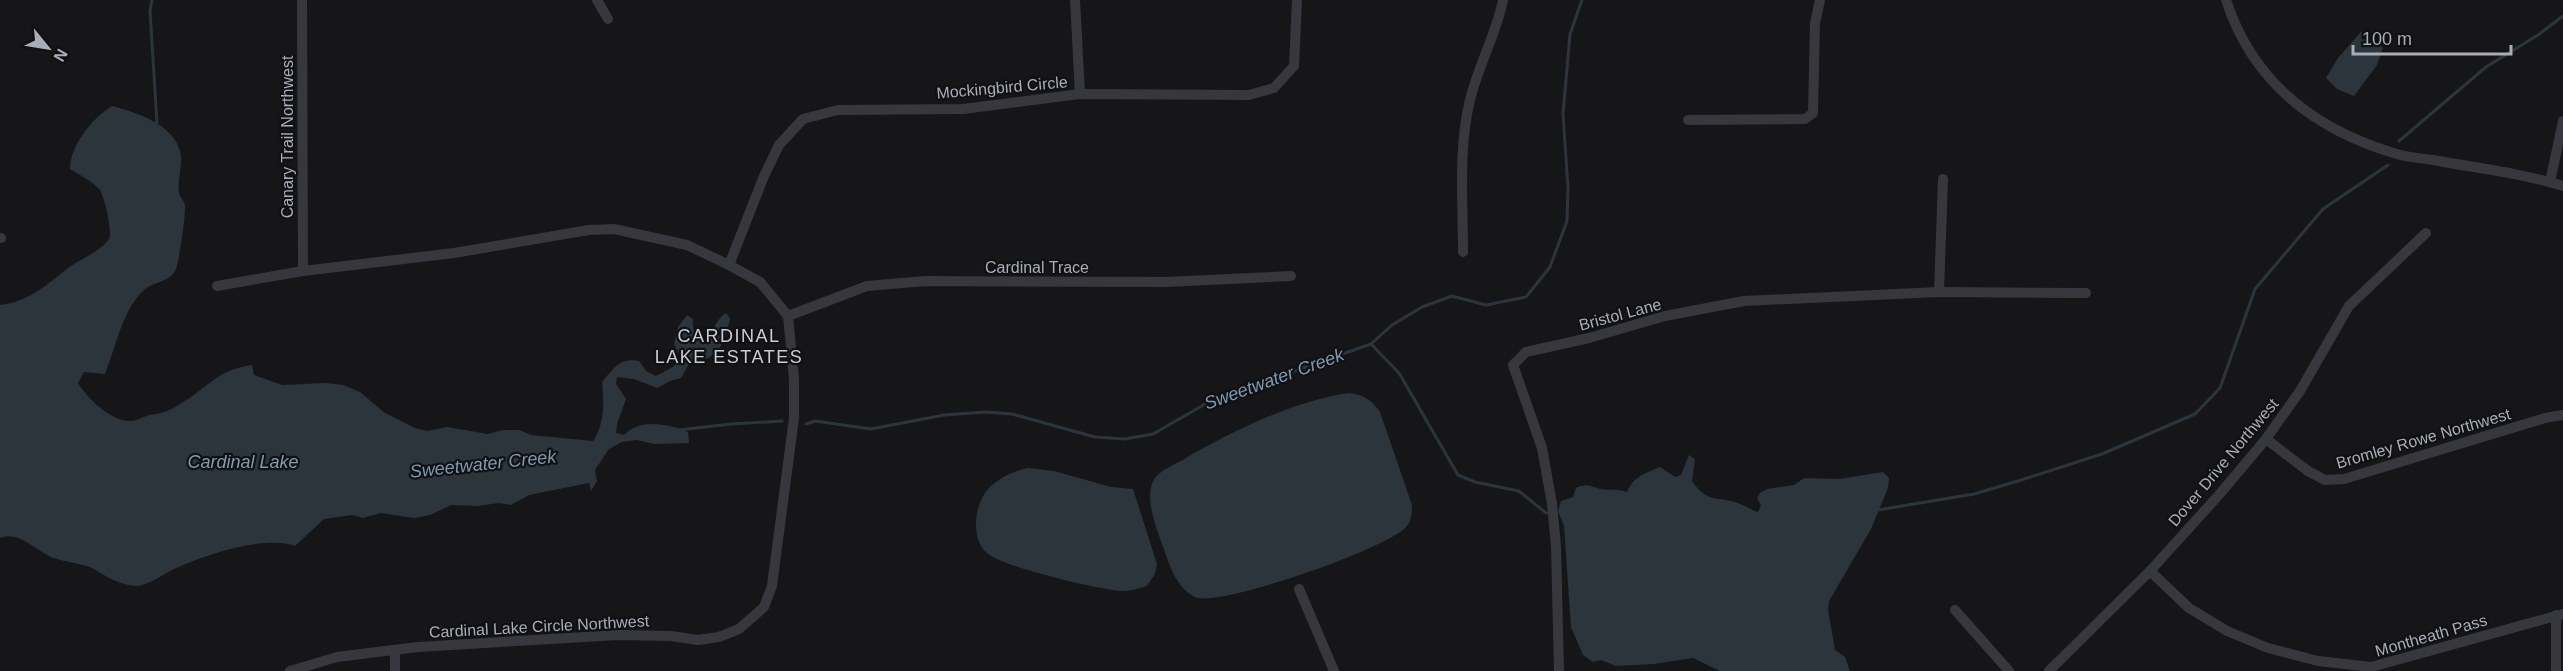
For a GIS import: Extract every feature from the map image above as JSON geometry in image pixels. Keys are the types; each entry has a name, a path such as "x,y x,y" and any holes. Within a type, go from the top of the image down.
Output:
{"street":[{"path":"302,2 313,0"},
{"path":"597,0 608,19"},
{"path":"1075,0 1080,94"},
{"name":"Mockingbird Circle","path":"729,265 764,176 779,145 803,119 838,110 963,109 1080,94 1249,94 1274,88 1294,66 1297,0"},
{"path":"1462,252 1463,138 1475,81 1493,40 1503,0"},
{"path":"1688,120 1805,119 1813,113 1815,22 1820,0"},
{"path":"2226,0 2243,41 2269,79 2292,100 2339,131 2398,155 2563,186"},
{"name":"Canary Trail Northwest","path":"302,2 303,271"},
{"path":"2550,182 2563,121"},
{"path":"1943,179 1939,292 2086,293"},
{"path":"217,286 303,271 454,253 589,230 614,229 687,245 729,265 760,282 788,316"},
{"name":"Dover Drive Northwest","path":"2049,671 2150,572 2266,439 2300,391 2349,306 2426,233"},
{"name":"Cardinal Trace","path":"788,316 867,286 895,283 925,281 1166,282 1291,276"},
{"name":"Bristol Lane","path":"1559,671 1552,504 1542,447 1513,365 1526,352 1589,338 1665,316 1744,301 1939,292"},
{"name":"Cardinal Lake Circle Northwest","path":"290,671 337,657 418,647 618,635 671,636 698,640 719,637 739,629 764,607 772,586 794,418 794,379 788,316"},
{"name":"Bromley Rowe Northwest","path":"2266,439 2308,471 2325,480 2344,479 2545,418 2563,415"},
{"name":"Montheath Pass","path":"2150,572 2189,608 2227,631 2268,648 2318,661 2371,669 2560,615"},
{"path":"1299,589 1334,671"},
{"path":"1955,610 2009,671"},
{"path":"2556,671 2560,615"},
{"path":"395,671 396,651"}],"water":[{"path":"2361,32 2383,48 2377,65 2354,96 2337,89 2326,78 2338,58"},
{"name":"Cardinal Lake","path":"112,106 155,122 173,137 181,157 179,189 185,210 179,257 173,274 147,288 136,299 120,330 105,374 84,372 78,383 94,403 109,414 125,421 133,421 166,411 190,398 221,375 252,365 254,375 282,385 326,383 343,385 360,392 385,413 415,428 427,431 447,427 488,434 503,430 519,430 531,435 593,441 602,420 602,382 614,368 622,362 639,361 646,371 656,376 673,367 681,357 674,344 678,327 687,315 693,319 695,333 706,341 717,322 726,313 730,318 726,335 719,349 707,358 690,362 681,378 657,388 634,379 617,377 616,384 626,399 616,433 624,435 646,424 663,425 688,432 689,443 654,444 637,440 622,442 609,449 595,470 597,481 591,491 589,483 529,495 511,505 499,503 477,506 451,505 430,515 414,518 381,513 363,518 352,515 324,519 295,546 267,543 234,548 174,569 150,582 136,586 109,578 90,567 54,558 21,539 7,536 0,538 0,305 37,292 68,268 100,248 109,239 109,222 100,190 70,169 74,151 84,133 104,111"},
{"path":"1349,393 1367,398 1380,412 1412,505 1411,518 1407,526 1394,536 1370,548 1268,585 1210,598 1195,597 1188,593 1178,581 1167,559 1154,520 1150,493 1155,478 1167,468 1262,419 1306,403"},
{"path":"1689,455 1695,459 1692,481 1698,489 1714,498 1733,501 1758,512 1761,505 1757,498 1760,493 1767,489 1794,485 1804,478 1839,479 1883,472 1889,478 1888,488 1871,529 1829,601 1828,610 1835,650 1845,657 1850,671 1720,671 1693,658 1654,664 1616,666 1601,660 1593,662 1583,655 1571,627 1564,526 1558,511 1561,501 1573,497 1576,488 1583,486 1627,492 1636,479 1660,467 1675,477 1681,475"},
{"path":"1028,468 1054,471 1111,487 1133,489 1157,564 1155,574 1147,586 1120,591 1092,586 1030,571 996,559 987,553 981,546 976,529 981,500 985,492 999,479"}],"waterway":[{"path":"152,0 150,11 157,123"},
{"name":"Sweetwater Creek","path":"806,424 815,421 871,429 944,415 986,412 1012,414 1095,437 1125,439 1153,434 1214,399 1371,344 1392,325 1422,307 1452,296 1486,305 1526,297 1550,267 1567,221 1568,188 1563,114 1570,34 1582,0"},
{"path":"2399,141 2486,67 2538,35 2563,16"},
{"path":"1878,510 1974,494 2018,481 2102,454 2195,414 2220,388 2255,289 2323,209 2388,165"},
{"name":"Sweetwater Creek","path":"1371,344 1399,373 1458,475 1475,482 1519,491 1549,513"},
{"name":"Sweetwater Creek","path":"679,430 782,421"}],"district":[{"name":"CARDINAL LAKE ESTATES","path":"729,346"}]}
